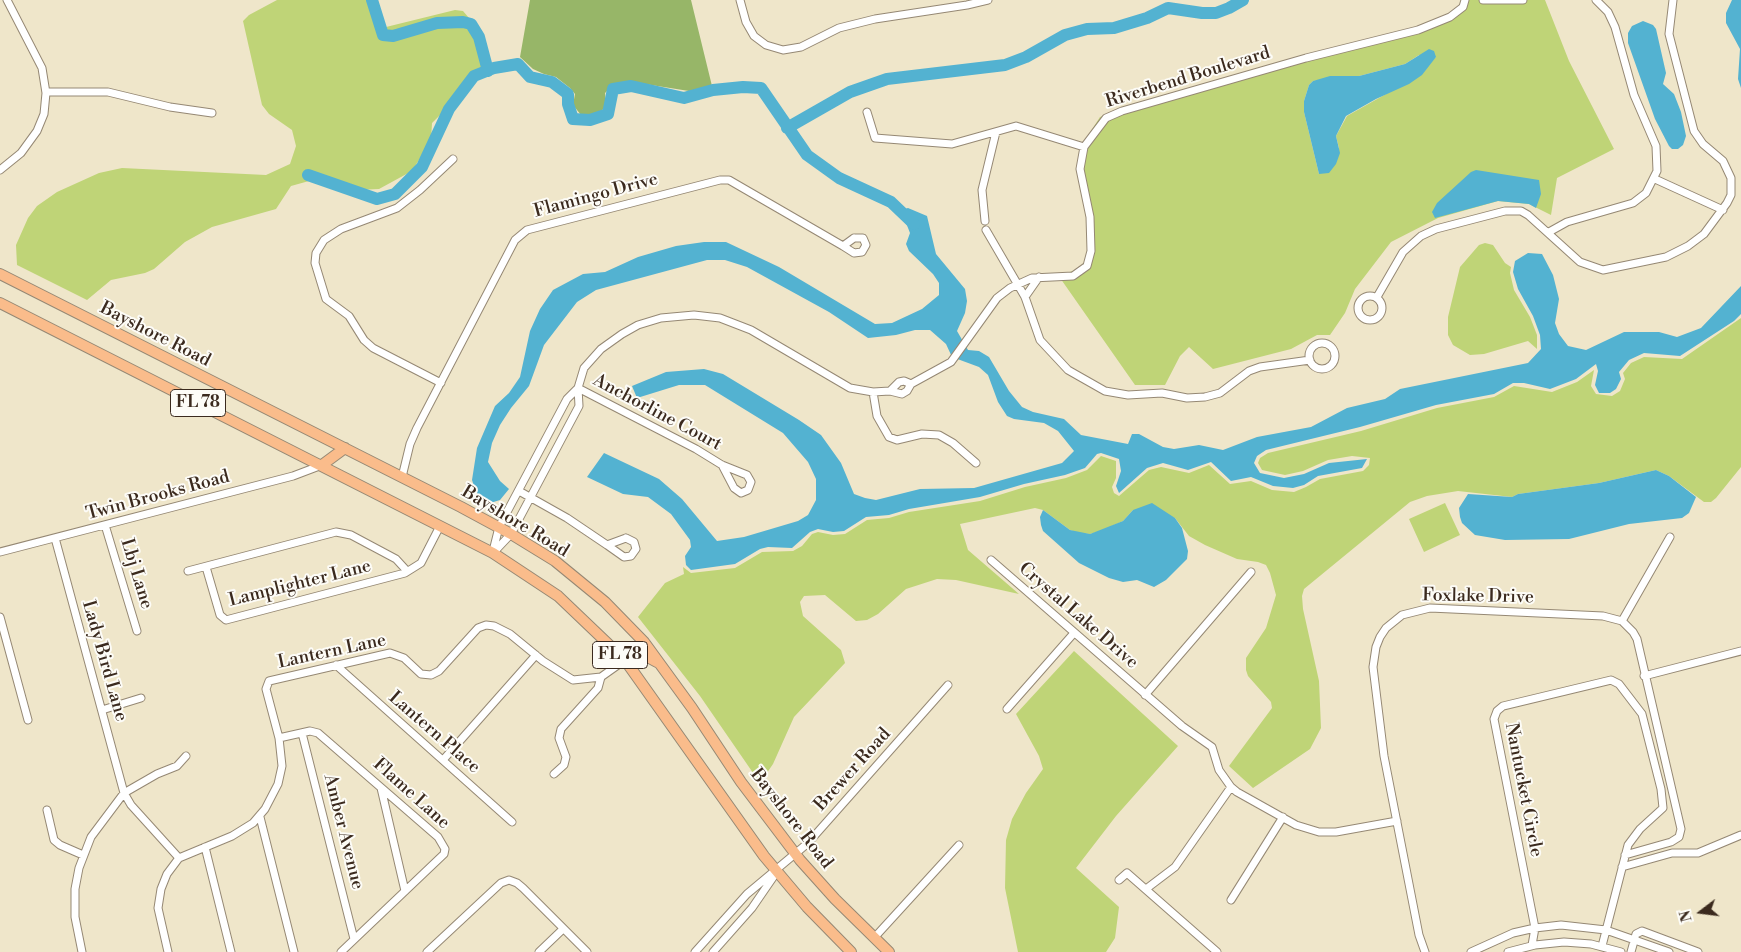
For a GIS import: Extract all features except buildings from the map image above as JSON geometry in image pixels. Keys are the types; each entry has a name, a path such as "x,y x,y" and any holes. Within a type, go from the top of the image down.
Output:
{"main road":[{"name":"Bayshore Road","path":"0,274 500,527 555,562 605,602 644,642 662,665 741,782 796,854 835,899 889,952"},
{"name":"FL 78","path":"0,303 493,553 558,596 576,611 625,660 733,815 776,871 806,907 851,952"},
{"path":"322,465 345,448"},
{"path":"625,660 637,656 646,656 662,665"}],"street":[{"path":"0,170 21,153 37,131 44,114 46,92 40,62 7,0"},
{"path":"740,0 746,22 754,36 766,45 783,50 801,47 831,31 866,22 988,0"},
{"name":"Riverbend Boulevard","path":"578,388 584,368 601,349 622,334 653,320 694,315 720,318 736,324 767,339 842,384 873,392 890,391 902,394 907,391 911,384 945,368 997,298 1010,288 1019,286 1032,278 1073,276 1088,266 1090,258 1090,217 1080,170 1084,147 1100,124 1114,114 1306,58 1418,30 1450,17 1463,6 1465,0"},
{"path":"1483,0 1523,0"},
{"path":"1549,232 1567,222 1633,203 1646,193 1655,179 1658,163 1656,146 1634,95 1612,19 1596,0"},
{"path":"1376,297 1403,252 1414,241 1429,232 1512,210 1528,215 1580,262 1595,269 1612,269 1658,259 1681,250 1704,234 1723,210 1731,195 1731,178 1723,161 1703,144 1694,131 1669,34 1673,0"},
{"path":"46,92 108,92 170,107 212,114"},
{"path":"868,112 875,138 952,144 1016,126 1084,147"},
{"path":"985,221 982,190 996,132"},
{"path":"441,382 373,348 359,335 349,316 326,299 315,263 316,253 324,240 341,229 397,208 420,190 453,159"},
{"path":"1655,179 1723,210"},
{"name":"Flamingo Drive","path":"402,477 410,444 441,382 515,240 527,230 720,180 729,180 843,246"},
{"path":"986,230 1025,297 1035,332 1050,354 1068,370 1098,388 1113,393 1137,395 1162,393 1187,398 1205,397 1220,393 1249,371 1260,367 1310,360"},
{"path":"1025,297 1039,277"},
{"name":"Riverbend Boulevard","path":"890,391 899,382 904,381 911,384"},
{"path":"493,553 500,527 567,399 578,388"},
{"path":"493,553 511,534 579,406 578,388"},
{"name":"Anchorline Court","path":"578,388 696,449 722,465 747,475 751,482 748,490 741,493 734,488 722,465"},
{"path":"873,392 877,416 890,437 897,440 922,434 939,435 953,443 976,463"},
{"name":"Twin Brooks Road","path":"0,552 293,476 322,465"},
{"path":"519,491 567,518 607,545"},
{"name":"Lbj Lane","path":"105,525 137,631"},
{"name":"Lamplighter Lane","path":"206,566 220,615 226,620 407,571 421,563 440,526"},
{"name":"Lamplighter Lane","path":"188,571 336,532 351,535 396,559 407,571"},
{"path":"1625,855 1671,842 1678,837 1681,829 1644,676 1637,639 1622,622 1670,537"},
{"name":"Lady Bird Lane","path":"55,538 124,793"},
{"name":"Crystal Lake Drive","path":"991,560 1145,695 1182,726 1212,747 1219,770 1231,787 1283,818 1305,828 1328,832 1397,820"},
{"path":"1145,695 1251,572"},
{"name":"Foxlake Drive","path":"1425,952 1419,935 1379,726 1373,667 1376,647 1380,637 1393,621 1410,611 1430,608 1603,616 1622,622"},
{"path":"0,617 28,720"},
{"name":"Lantern Lane","path":"179,858 239,832 260,817 270,801 281,775 282,766 280,738 266,689 269,681 390,652 404,658 421,674 430,675 445,666 478,628 486,625 494,626 510,634 536,655 574,680 601,677 625,660"},
{"path":"1007,709 1074,633"},
{"path":"1644,676 1741,651"},
{"path":"443,760 536,655"},
{"name":"Lantern Place","path":"336,665 512,822"},
{"path":"554,774 564,765 566,757 560,738 561,729 598,688 601,677"},
{"name":"Nantucket Circle","path":"1532,945 1535,928 1494,719 1497,711 1503,706 1611,680 1619,684 1642,714 1663,798 1663,808 1633,836 1625,855 1602,946"},
{"name":"Brewer Road","path":"776,871 796,854 948,685"},
{"path":"102,710 141,698"},
{"name":"Flame Lane","path":"280,738 302,733 318,733 438,837 445,849 444,854 341,952"},
{"name":"Amber Avenue","path":"302,733 354,939"},
{"path":"82,952 75,918 77,878 83,855 100,822 124,793 157,774 177,766 186,756"},
{"path":"380,787 405,891"},
{"path":"1146,889 1175,868 1231,787"},
{"path":"124,793 132,805 179,858 167,874 159,899 159,917 168,952"},
{"path":"47,810 54,840 60,845 83,855"},
{"path":"260,817 294,952"},
{"path":"1232,900 1283,818"},
{"path":"1622,867 1672,853 1698,853 1741,835"},
{"path":"874,938 959,845"},
{"path":"205,847 231,952"},
{"path":"695,952 747,894 776,871"},
{"path":"713,952 752,908 776,871"},
{"path":"1118,880 1127,873 1217,952"},
{"path":"428,952 501,883 509,880 523,888 587,952"},
{"path":"1471,952 1495,940 1535,928 1573,925 1606,930 1669,952"},
{"path":"539,952 563,929"},
{"path":"1631,952 1634,939 1638,932 1642,931 1698,952"},
{"path":"1508,952 1532,945 1564,942 1602,946 1621,952"}],"green space":[{"path":"277,0 368,0 376,26 382,28 455,10 463,11 469,18 487,69 432,123 431,141 412,171 379,189 357,190 327,176 291,186 276,209 212,227 185,242 154,269 145,273 111,280 87,300 17,265 16,245 28,218 37,206 57,192 99,173 122,168 266,175 290,164 296,146 292,130 269,114 262,105 243,21 249,15"},
{"path":"530,0 691,0 712,86 689,91 626,81 611,87 605,93 606,107 595,116 581,115 573,105 575,94 570,88 556,77 533,69 520,57"},
{"path":"1462,0 1545,0 1569,61 1614,149 1557,178 1551,215 1529,204 1498,201 1438,218 1391,242 1355,289 1345,313 1330,335 1317,335 1291,349 1213,369 1189,347 1180,356 1165,385 1135,385 1058,275 1077,270 1084,265 1088,257 1088,222 1077,165 1082,145 1100,117 1178,91 1424,25 1445,17 1457,9","holes":["1419,55 1436,57 1386,94 1347,116 1336,136 1339,148 1319,174 1304,112 1304,101 1309,85 1313,81 1359,76 1405,64"]},
{"path":"1485,243 1493,245 1505,263 1511,267 1510,273 1514,290 1530,317 1537,335 1537,349 1528,341 1484,354 1470,355 1453,345 1448,335 1448,317 1460,267 1479,245"},
{"path":"1741,318 1741,467 1716,498 1711,502 1704,502 1669,476 1656,470 1599,483 1518,494 1512,497 1458,491 1427,496 1410,502 1304,589 1302,596 1303,609 1319,681 1321,728 1310,749 1253,788 1229,766 1272,708 1271,702 1248,676 1246,670 1246,658 1266,628 1276,595 1270,573 1266,565 1237,559 1189,536 1175,518 1133,510 1123,521 1090,534 1070,530 1043,510 1035,508 960,524 968,550 1019,594 956,580 937,579 906,589 878,614 867,620 856,621 825,595 804,596 800,602 803,616 841,650 845,663 794,717 773,764 760,783 700,696 638,617 665,583 684,574 683,567 691,573 735,568 762,552 793,551 802,546 812,534 818,532 833,535 845,534 867,520 889,518 909,512 980,501 1025,487 1066,478 1087,470 1101,456 1116,461 1116,478 1112,487 1114,493 1119,496 1149,470 1161,467 1189,473 1209,465 1230,484 1251,481 1272,490 1294,492 1320,479 1363,471 1369,465 1370,458 1352,456 1328,460 1303,471 1285,475 1262,470 1258,463 1260,458 1268,453 1361,431 1437,408 1494,397 1514,386 1552,392 1577,382 1594,370 1591,386 1596,394 1612,396 1620,391 1625,379 1623,373 1631,363 1644,357 1682,359"},
{"path":"1445,503 1460,535 1424,552 1409,519"},
{"path":"1074,651 1178,746 1116,816 1076,868 1119,907 1115,938 1106,952 1018,952 1005,888 1006,840 1012,819 1026,793 1043,769 1039,756 1016,714"}],"water":[{"path":"1732,0 1741,0 1741,88 1738,79 1740,49 1726,23 1726,13"},
{"path":"1643,21 1653,25 1656,29 1666,73 1663,84 1674,94 1681,112 1686,136 1683,145 1678,149 1672,149 1669,146 1655,119 1628,43 1628,33 1632,26"},
{"path":"1429,49 1434,51 1436,57 1422,75 1409,84 1376,99 1346,116 1336,136 1340,153 1336,164 1329,173 1319,174 1304,112 1304,101 1309,85 1313,81 1330,76 1359,76 1405,64"},
{"path":"1476,170 1539,180 1541,194 1536,208 1529,204 1498,201 1435,218 1432,212 1437,203 1471,172"},
{"path":"908,208 927,216 936,254 965,289 967,301 965,313 957,331 968,350 979,351 989,357 1009,391 1022,407 1033,412 1064,419 1081,435 1128,444 1132,434 1139,434 1163,447 1174,449 1199,445 1223,450 1257,437 1311,427 1347,408 1385,399 1400,389 1528,363 1541,349 1540,335 1533,316 1518,289 1513,272 1515,261 1528,253 1542,254 1553,275 1559,299 1555,323 1559,334 1568,346 1586,350 1624,332 1659,332 1677,337 1701,328 1741,286 1741,314 1734,321 1680,356 1644,353 1629,360 1619,372 1621,379 1616,389 1610,393 1599,393 1595,385 1598,371 1596,364 1576,379 1550,389 1524,383 1513,383 1494,394 1436,405 1360,427 1266,450 1257,456 1254,463 1260,473 1284,478 1304,474 1329,463 1367,459 1362,468 1318,476 1304,485 1293,488 1273,486 1251,477 1231,481 1211,462 1188,470 1163,463 1147,468 1119,493 1116,486 1121,471 1119,459 1101,453 1097,454 1085,468 1065,475 1024,484 980,497 909,509 889,515 866,517 844,531 833,532 818,529 810,532 792,548 768,547 760,549 735,564 691,570 686,565 685,556 691,547 690,540 671,514 648,497 623,494 587,477 604,453 659,479 682,499 717,541 744,537 798,521 808,515 816,500 816,479 808,462 783,433 705,385 679,385 637,398 632,386 666,372 704,369 723,374 799,420 821,435 841,463 854,494 865,498 876,500 920,489 974,488 1062,463 1074,451 1058,431 1044,423 1014,419 1007,416 998,402 988,375 979,367 952,357 946,344 930,330 915,330 896,335 868,338 829,312 747,267 725,260 707,260 596,290 577,302 544,345 529,386 511,408 500,425 492,443 488,462 500,481 509,489 500,500 487,504 476,492 472,480 477,448 495,406 509,393 520,377 530,331 540,309 553,290 583,274 605,272 638,257 676,246 704,242 726,242 779,267 875,324 892,323 922,309 939,295 939,283 933,274 909,251 906,244 910,233 901,210"},
{"path":"1656,470 1669,476 1696,497 1689,513 1682,518 1629,524 1569,539 1505,540 1475,535 1462,523 1460,517 1459,508 1468,494 1512,497 1518,494 1599,483"},
{"path":"1152,503 1175,518 1182,528 1188,551 1187,559 1166,580 1154,587 1137,580 1123,582 1109,578 1079,563 1043,531 1041,525 1040,517 1043,510 1070,530 1090,534 1123,521 1133,510"}],"waterway":[{"path":"372,0 383,35 393,36 437,23 463,22 471,24 479,37 488,71"},
{"path":"787,128 850,92 887,79 1005,65 1026,57 1065,35 1087,29 1114,28 1147,18 1168,8 1216,13 1243,0"},
{"path":"308,175 377,199 395,194 422,167 449,109 474,76 494,68 518,64 530,77 552,82 568,94 568,104 573,119 590,120 608,114 613,89 631,86 684,98 713,90 743,87 761,88 807,155 839,178 891,202 914,224"}]}
